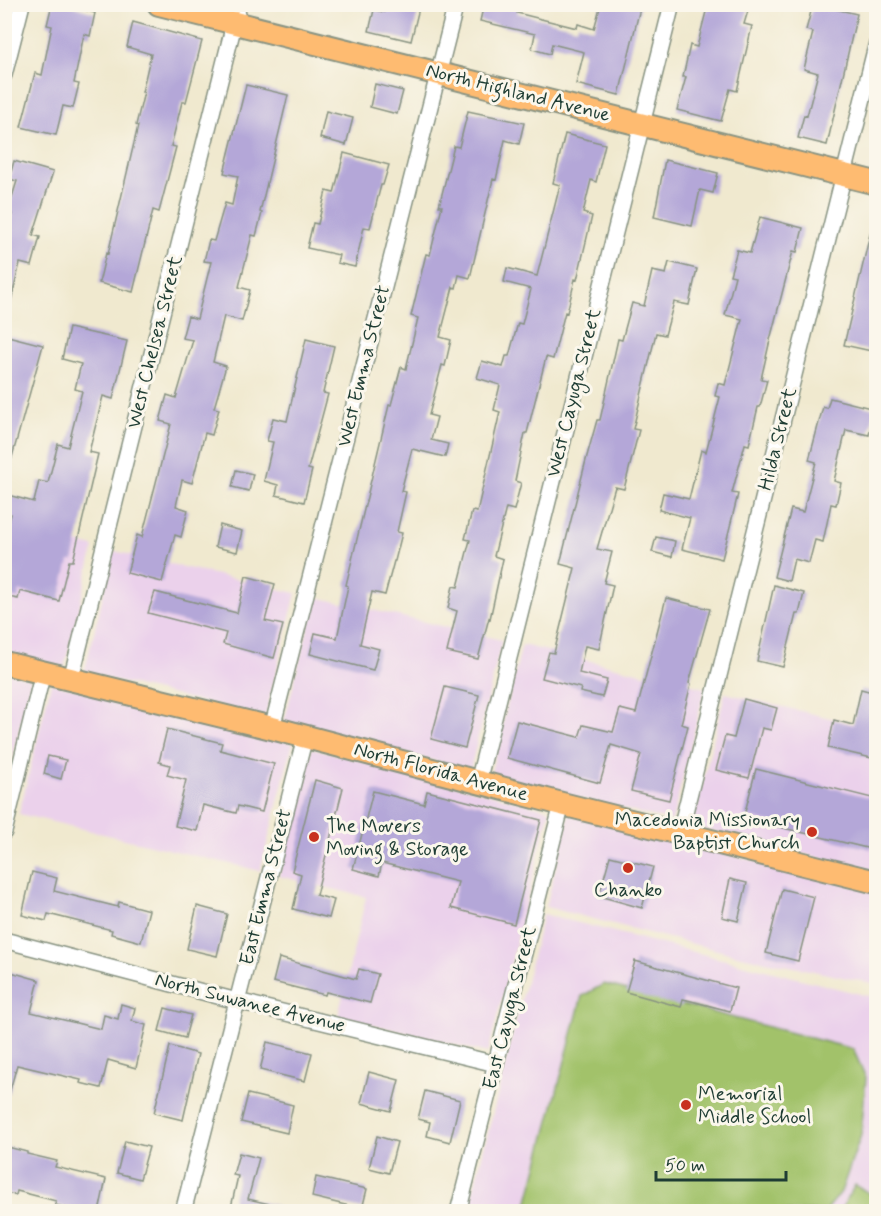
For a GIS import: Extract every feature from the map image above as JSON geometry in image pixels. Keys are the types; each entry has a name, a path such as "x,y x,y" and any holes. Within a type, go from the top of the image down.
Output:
{"main road":[{"name":"North Highland Avenue","path":"159,4 237,14 438,74 876,183"},
{"name":"North Florida Avenue","path":"4,663 272,728 562,804 876,882"}],"street":[{"path":"4,75 22,4"},
{"name":"West Emma Street","path":"272,728 456,4"},
{"name":"West Cayuga Street","path":"478,782 672,4"},
{"name":"West Chelsea Street","path":"71,679 237,14"},
{"name":"Hilda Street","path":"680,832 876,46"},
{"path":"4,832 43,672"},
{"name":"East Emma Street","path":"183,1212 305,737"},
{"name":"East Cayuga Street","path":"458,1212 562,804"},
{"name":"North Suwanee Avenue","path":"4,940 237,1001 496,1064"}],"shaded area":[{"path":"5,526 94,547 64,668 5,654"},
{"path":"114,551 296,593 265,717 84,673"},
{"path":"316,597 502,640 470,770 284,722"},
{"path":"522,645 705,688 672,821 490,776"},
{"path":"5,672 31,679 5,790"},
{"path":"51,683 293,743 260,871 19,814"},
{"path":"725,693 876,729 876,872 692,826"},
{"path":"312,748 550,810 488,1053 338,1016 366,897 279,876"},
{"path":"569,815 876,891 876,984 741,956 546,907"},
{"name":"Memorial Middle School","path":"543,914 876,998 876,1211 468,1212"}],"green space":[{"name":"Memorial Middle School","path":"604,984 853,1049 866,1078 861,1135 841,1192 826,1211 525,1212 582,996"},
{"path":"855,1185 876,1197 876,1211 840,1211"}],"building":[{"path":"52,4 65,4 95,13 90,36 84,34 74,83 79,84 73,108 63,106 56,135 21,127 35,73 42,75 52,26 47,25"},
{"path":"386,4 420,4 411,41 369,31 374,10 384,12"},
{"path":"484,4 507,4 519,8 517,13 577,28 578,24 594,29 601,4 641,4 619,95 576,84 584,52 552,44 550,54 532,49 535,34 480,21"},
{"path":"708,4 750,4 744,24 752,26 737,91 730,89 721,121 677,110 686,77 683,77 690,45 697,47"},
{"path":"813,4 857,14 827,145 798,138 804,115 807,116 818,73 804,69 813,32 806,30"},
{"path":"133,22 202,41 186,102 182,102 171,146 176,147 159,212 153,210 133,292 99,283 138,126 136,125 151,54 127,47"},
{"path":"375,84 403,91 397,114 370,107"},
{"path":"246,85 288,95 260,212 262,213 256,236 252,235 239,287 250,290 242,321 224,316 213,362 226,366 214,408 219,409 212,435 205,433 192,483 182,480 176,506 188,510 181,537 175,535 162,582 127,573 137,535 142,537 171,424 160,421 167,395 176,398 193,340 182,338 188,316 197,319 211,262 204,261 209,240 214,241 225,203 232,205 238,176 224,173"},
{"path":"326,111 353,118 346,145 320,138"},
{"path":"468,111 524,123 519,144 505,140 496,180 493,179 470,278 459,275 456,288 453,287 440,337 451,340 429,415 437,417 431,440 448,444 445,457 412,449 401,491 406,492 397,532 402,533 395,561 385,595 372,592 360,644 379,649 373,670 310,654 315,633 337,638 348,586 346,585 389,405 391,405 401,367 406,369 418,318 411,316 426,254 430,255 454,146 459,147"},
{"path":"565,134 605,144 596,182 591,180 583,213 592,216 577,280 575,279 553,359 546,357 527,433 525,433 515,481 521,483 514,510 506,508 494,556 503,559 490,619 478,659 447,652 457,611 448,608 453,586 458,587 470,540 465,539 472,511 477,512 500,412 494,410 500,385 477,378 482,361 503,367 506,356 509,356 518,323 522,324 531,289 504,282 507,268 537,276 560,185 553,183"},
{"path":"344,153 389,165 383,185 381,185 370,228 364,227 355,267 337,263 339,255 307,248 313,223 318,224 326,191 334,193"},
{"path":"665,160 718,173 713,193 700,190 692,226 654,217"},
{"path":"14,161 53,172 33,235 40,237 32,266 20,263 10,305 4,305 4,242 12,214 7,213 17,181 9,179"},
{"path":"760,217 803,228 797,252 793,251 770,340 761,379 767,380 760,407 758,407 749,445 745,444 732,493 738,494 722,559 682,549 690,518 659,510 663,493 689,499 701,450 706,452 720,397 715,396 718,383 725,385 742,319 725,315 735,276 730,275 737,250 750,253"},
{"path":"871,230 876,231 876,352 844,345"},
{"path":"669,262 697,269 689,305 674,302 665,335 656,333 633,429 639,430 624,489 615,487 597,549 612,552 604,583 613,585 599,649 585,646 579,673 607,680 602,697 580,692 581,688 542,678 549,652 554,653 575,568 560,564 597,420 600,420 618,339 622,340 632,303 644,306 652,271 666,274"},
{"path":"69,328 127,341 113,399 103,396 89,452 98,454 73,561 69,561 59,601 20,591 18,599 4,596 4,540 11,514 4,513 4,494 34,502 39,481 48,483 58,444 68,447 82,391 75,389 81,364 62,359"},
{"path":"4,335 43,345 9,468 4,467"},
{"path":"306,339 334,346 323,393 328,394 308,469 312,470 304,502 276,495 278,485 264,481 273,442 267,441 273,418 287,421"},
{"path":"830,398 875,409 869,435 846,430 834,481 841,483 836,505 831,504 823,542 815,540 809,563 794,559 789,581 774,577 791,509 803,512 816,462 809,460 823,407 827,408"},
{"path":"236,470 253,474 249,491 232,487"},
{"path":"220,525 242,531 237,552 215,547"},
{"path":"656,537 675,541 672,557 652,552"},
{"path":"246,576 275,584 265,621 283,625 274,658 223,644 226,633 148,613 155,592 237,613"},
{"path":"774,585 804,593 799,614 796,614 783,667 757,661"},
{"path":"666,598 710,609 689,683 691,684 681,724 688,726 669,800 631,791 641,754 611,745 600,783 507,758 517,721 579,737 583,725 613,732 620,709 636,713"},
{"path":"445,687 479,695 465,748 431,739"},
{"path":"861,689 876,693 876,759 828,748 834,720 853,725"},
{"path":"744,699 777,708 771,730 762,728 749,778 716,770 725,736 734,738"},
{"path":"167,729 222,743 220,750 274,764 262,812 238,806 236,813 203,805 197,831 175,826 186,780 167,775 170,765 159,762"},
{"path":"48,756 66,760 61,779 44,774"},
{"path":"756,769 876,799 876,829 871,849 771,825 772,823 744,816"},
{"path":"315,780 343,788 316,895 334,900 329,918 293,909 301,874 292,871"},
{"path":"373,791 424,804 427,791 541,820 514,924 451,908 458,882 382,863 379,876 353,869"},
{"path":"610,856 653,867 642,908 599,896"},
{"path":"32,872 57,878 54,891 118,907 119,902 149,910 141,942 111,934 112,930 48,914 46,921 22,915"},
{"path":"730,879 747,883 738,921 722,917"},
{"path":"782,889 814,897 798,961 766,953"},
{"path":"197,906 227,914 217,956 187,949"},
{"path":"279,958 356,979 359,969 378,974 370,1003 273,982"},
{"path":"635,961 736,988 730,1011 683,999 681,1007 626,992"},
{"path":"4,970 39,980 31,1012 101,1029 104,1015 118,1019 121,1004 135,1008 132,1021 146,1025 136,1068 108,1060 101,1088 80,1083 81,1080 17,1065 9,1094 4,1093"},
{"path":"165,1008 191,1015 185,1038 159,1031"},
{"path":"267,1042 312,1053 305,1081 260,1070"},
{"path":"170,1046 198,1054 183,1120 154,1113"},
{"path":"369,1072 399,1080 391,1111 361,1103"},
{"path":"425,1091 460,1100 450,1142 427,1136 430,1122 418,1119"},
{"path":"248,1094 293,1105 287,1133 241,1122"},
{"path":"377,1136 397,1142 389,1173 369,1168"},
{"path":"125,1141 149,1147 140,1179 117,1173"},
{"path":"4,1146 57,1161 55,1167 106,1179 99,1212 84,1212 55,1205 56,1201 17,1191 16,1195 4,1193"},
{"path":"239,1153 259,1158 248,1199 278,1206 277,1212 230,1212 238,1176 233,1175"},
{"path":"316,1177 367,1189 362,1209 312,1197"}],"place":[{"name":"Macedonia Missionary Baptist Church","path":"812,832"},
{"name":"The Movers Moving & Storage","path":"314,837"},
{"name":"Chanko","path":"628,868"},
{"name":"Memorial Middle School","path":"686,1105"}]}
